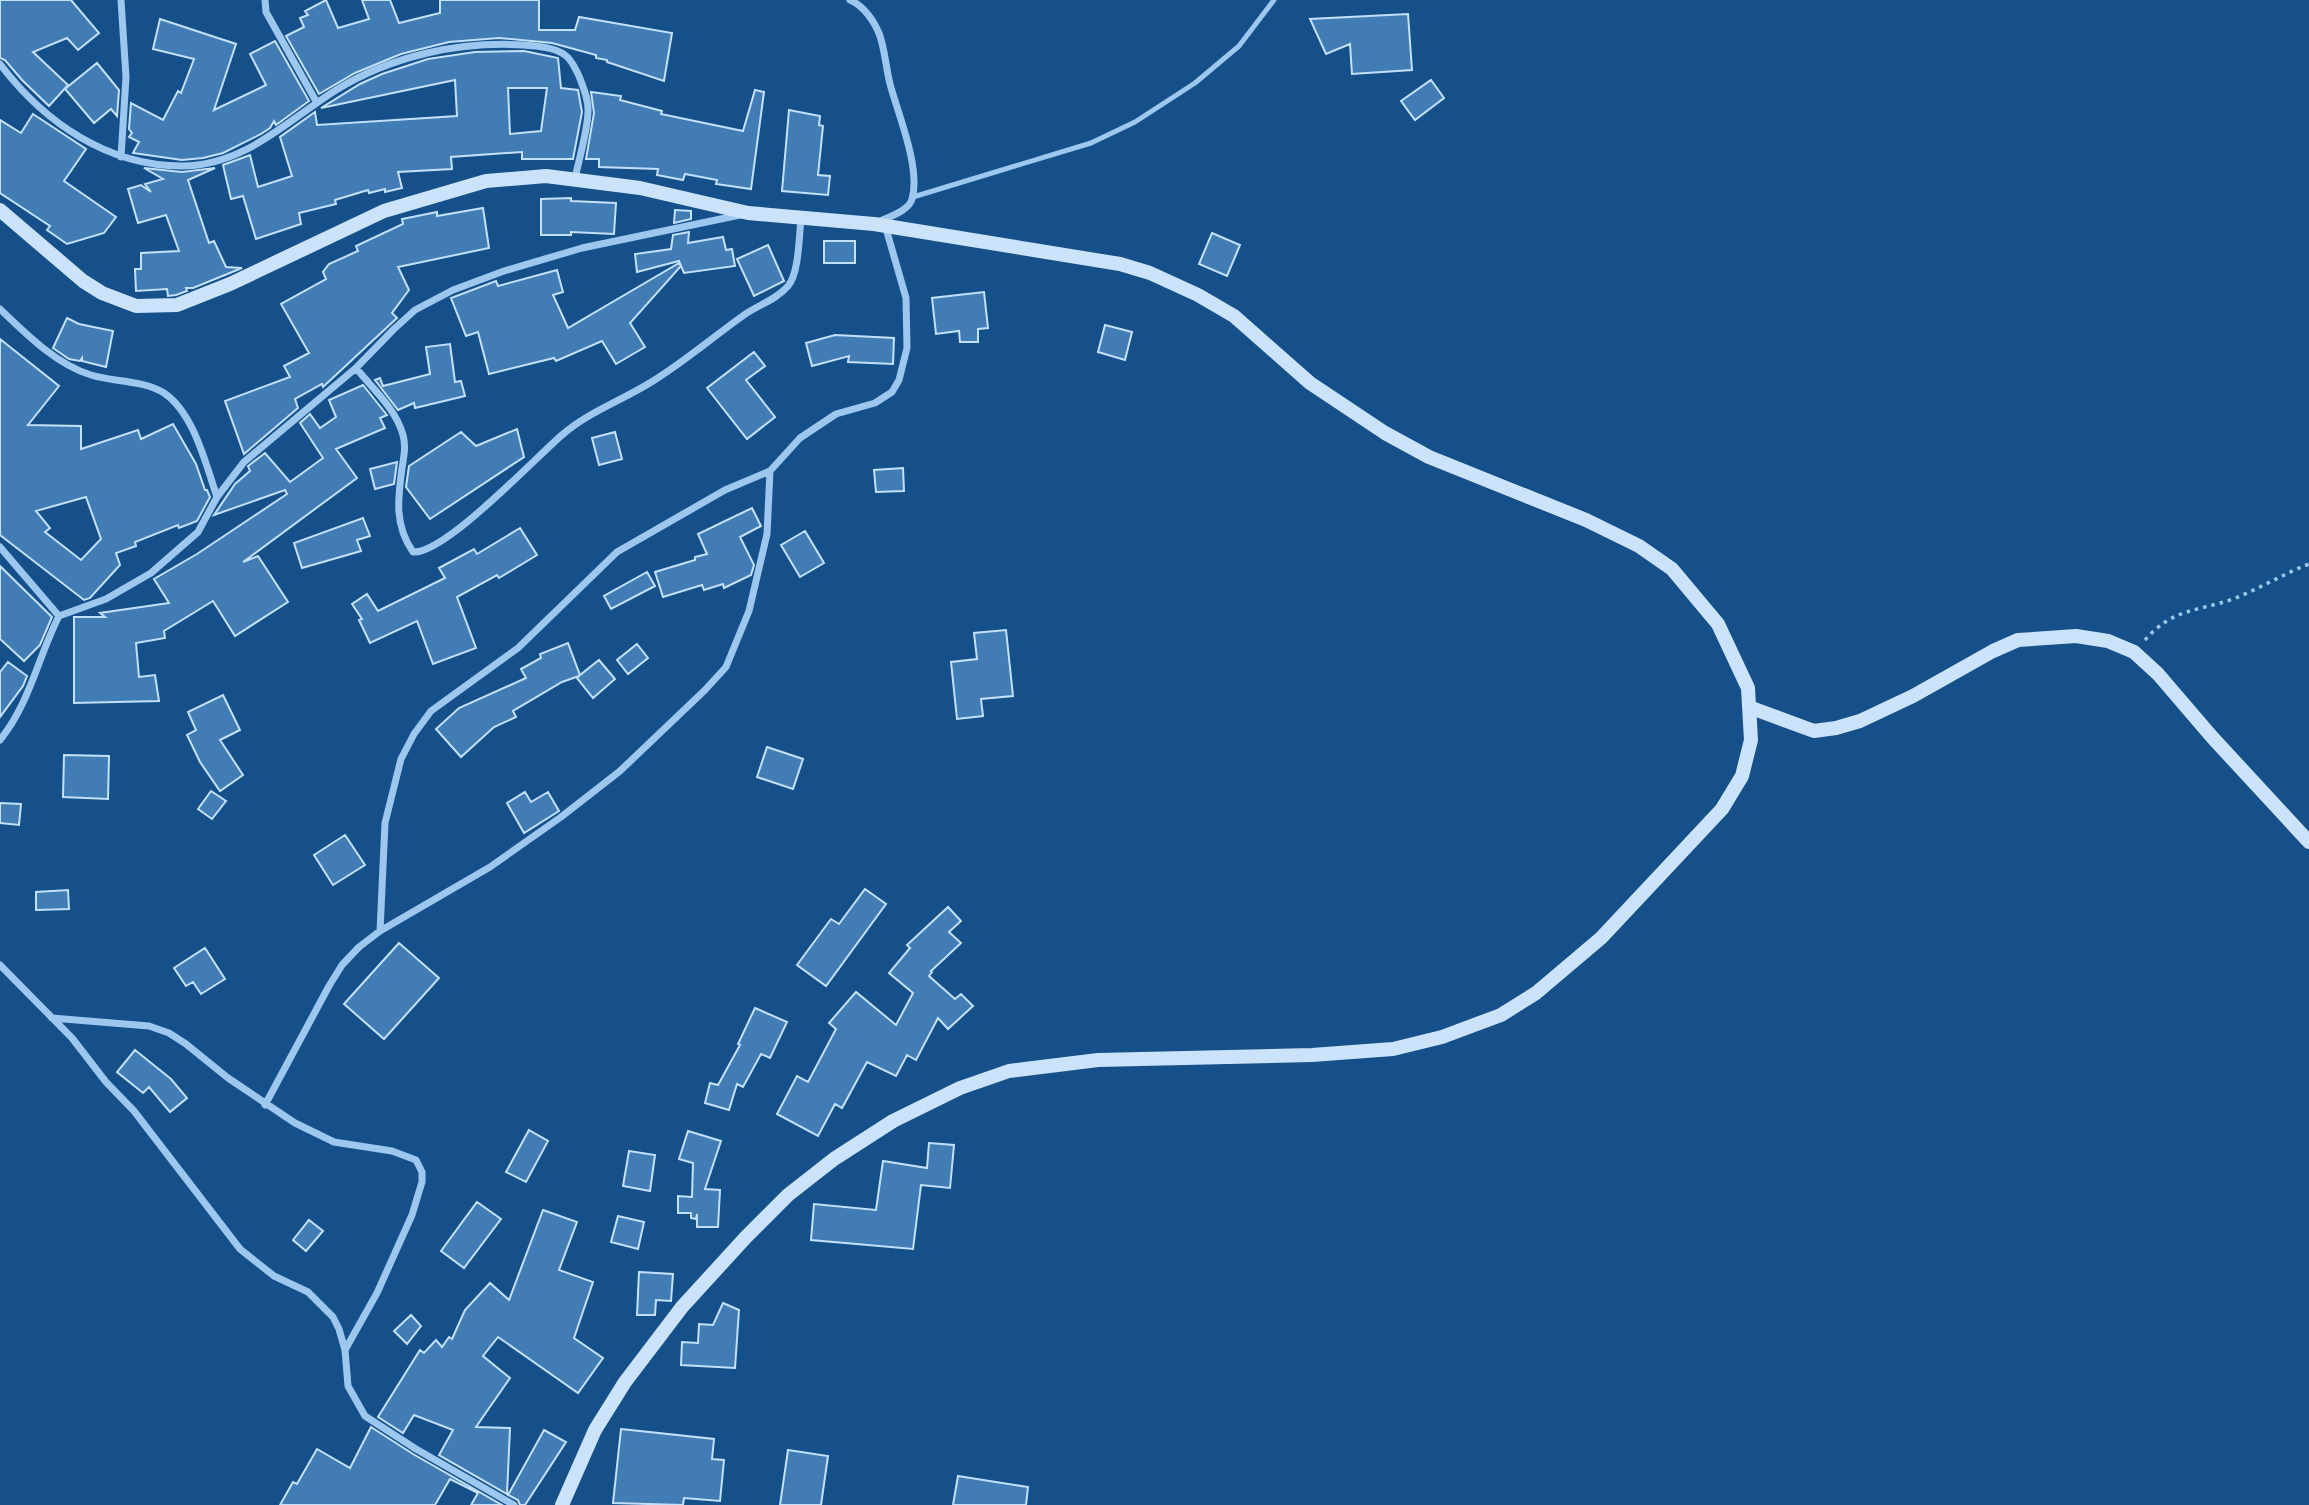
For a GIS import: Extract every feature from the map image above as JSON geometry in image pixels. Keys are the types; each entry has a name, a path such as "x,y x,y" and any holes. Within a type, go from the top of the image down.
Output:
{"street":[{"path":"121,0 126,77 121,157"},
{"path":"265,0 266,12 317,103"},
{"path":"850,0 858,3 869,16 879,35 889,82 912,159 913,197 905,209 879,225"},
{"path":"0,64 14,82 70,133 98,149 121,157 183,166 234,155 269,137 358,78 433,51 502,44 556,50 575,65 589,111 575,180"},
{"path":"0,210 83,281 102,293 136,306 177,304 230,284 384,211 485,181 546,176 640,188 748,214 879,225 1120,264 1150,273 1199,295 1234,316 1310,383 1385,433 1429,457 1586,520 1639,547 1672,569 1718,624 1748,688 1751,740 1742,776 1722,808 1601,938 1536,993 1502,1015 1442,1037 1393,1049 1312,1055 1098,1060 1009,1071 960,1088 893,1121 834,1159 788,1195 682,1307 625,1382 595,1430 562,1505"},
{"path":"0,740 23,705 46,643 60,616 106,598 151,573 198,532 217,497 244,462 356,368 415,310 453,290 504,271 582,248 748,214"},
{"path":"356,368 397,417 405,450 397,504 400,527 413,552 419,552 434,546 506,490 554,442 580,421 653,381 746,313 780,295 791,283 801,219"},
{"path":"380,930 386,823 401,759 431,710 518,648 617,552 725,490 770,471 800,438 836,414 875,402 892,392 899,380 907,348 906,298 879,225"},
{"path":"0,309 60,360 89,375 163,392 191,425 217,497"},
{"path":"265,1105 342,965 380,930 490,867 561,817 620,771 726,667 749,611 766,534 770,471"},
{"path":"0,547 60,616"},
{"path":"1749,707 1814,732 1836,728 1860,721 1913,696 2018,640 2076,636 2108,641 2134,652 2158,674 2309,842"},
{"path":"0,965 52,1018 134,1111 240,1249 274,1276 308,1292 333,1317 345,1350 348,1386 365,1416 416,1449 514,1505"},
{"path":"52,1018 149,1026 169,1033 265,1105 295,1123 334,1142 392,1151 416,1160 422,1172 422,1182 412,1215 377,1293 345,1350"}],"lane":[{"path":"913,197 1091,143 1135,122 1195,83 1230,54 1274,0"}],"path":[{"path":"2134,652 2164,621 2234,598 2309,564"}],"building":[{"path":"0,0 71,0 99,33 78,50 67,38 33,52 68,85 49,106 0,58"},
{"path":"326,0 338,28 369,19 362,0 390,0 399,23 440,13 440,0 539,0 539,30 575,30 579,17 672,33 664,81 596,58 596,55 552,43 499,38 449,42 401,54 355,73 319,94 286,36 304,27 300,18 308,15 305,11"},
{"path":"1408,14 1412,70 1352,74 1350,44 1326,54 1310,19"},
{"path":"160,19 236,44 214,110 266,85 250,54 275,41 309,101 276,125 274,121 270,128 261,134 223,153 182,160 133,153 139,142 129,137 132,133 129,129 131,103 163,120 178,91 181,93 194,59 153,49"},
{"path":"524,51 558,58 561,88 578,90 582,112 573,159 522,159 522,152 451,157 452,169 398,172 402,188 369,193 368,190 335,200 336,204 299,213 301,224 256,239 243,196 231,199 223,165 250,155 258,187 292,176 280,137 315,112 317,125 457,116 455,80 321,108 382,74 428,59 475,52","holes":["508,88 547,88 541,131 510,134"]},
{"path":"97,63 119,90 117,116 111,109 94,123 65,89"},
{"path":"1431,80 1444,98 1415,120 1401,101"},
{"path":"755,90 764,92 751,189 716,184 717,180 685,174 683,180 657,175 658,169 599,167 599,159 586,159 594,113 591,92 621,96 620,100 662,111 661,114 743,131"},
{"path":"789,110 820,116 819,125 823,126 818,175 830,176 828,195 782,191"},
{"path":"33,114 86,149 64,181 116,217 104,233 67,244 47,230 50,226 0,193 0,120 21,133"},
{"path":"144,168 182,172 215,168 188,180 209,243 214,241 226,267 242,268 193,288 186,288 187,291 176,295 168,296 167,289 136,291 135,269 141,269 141,253 179,251 166,215 138,223 128,189 141,185 151,192 145,184 163,179"},
{"path":"571,198 571,201 616,203 614,234 571,232 571,235 541,235 541,199"},
{"path":"483,208 489,248 398,267 409,290 392,313 397,318 323,387 322,384 295,399 298,408 244,454 225,401 290,377 284,366 309,353 281,304 326,279 323,272 329,264 358,251 356,246 403,224 402,219 437,212 437,216"},
{"path":"675,210 691,211 691,219 674,223"},
{"path":"689,232 688,243 723,237 726,250 732,249 735,266 684,273 679,261 637,272 635,254 671,249 673,235"},
{"path":"1212,233 1240,245 1227,276 1199,264"},
{"path":"824,241 855,241 855,263 824,263"},
{"path":"768,245 784,281 754,296 737,259"},
{"path":"679,263 681,266 630,323 645,347 616,364 602,341 556,361 554,358 489,374 478,332 466,336 451,298 496,281 498,286 557,270 563,292 553,295 568,328"},
{"path":"984,292 988,328 978,329 978,342 960,342 959,331 936,334 932,298"},
{"path":"67,318 79,324 113,331 106,367 82,361 82,358 80,361 69,359 53,348"},
{"path":"1105,325 1132,332 1125,360 1098,352"},
{"path":"835,335 894,338 893,364 848,362 849,356 812,366 806,343"},
{"path":"0,339 59,386 28,425 81,426 81,449 138,430 141,439 173,424 196,464 210,497 197,521 179,528 178,525 135,542 136,546 116,553 120,565 90,598 84,600 0,535","holes":["86,497 101,539 81,560 45,532 50,528 36,511"]},
{"path":"450,344 455,382 461,381 465,396 415,408 414,403 398,410 375,380 380,378 383,386 430,374 426,347"},
{"path":"754,352 765,366 746,380 775,417 747,439 707,388"},
{"path":"363,385 387,415 380,418 385,428 336,449 357,478 243,562 258,556 288,602 235,636 213,601 164,631 165,638 136,643 139,677 155,675 159,701 74,703 74,617 105,617 100,613 169,603 154,579 287,494 285,490 214,515 235,484 250,471 248,466 265,453 290,482 323,458 300,423 310,414 320,428 336,417 329,400"},
{"path":"517,429 524,457 430,519 406,487 409,466 461,432 476,446"},
{"path":"615,432 622,459 599,465 592,438"},
{"path":"397,462 394,484 375,489 370,469"},
{"path":"903,468 904,491 876,492 874,470"},
{"path":"752,508 761,526 740,537 754,565 751,575 724,588 723,584 704,590 702,585 663,597 655,572 707,554 698,534"},
{"path":"363,518 370,536 357,540 361,551 302,568 294,543"},
{"path":"520,528 537,555 499,578 497,575 457,597 476,648 433,664 417,621 370,643 359,620 362,619 352,604 367,594 378,611 445,578 439,568 474,549 477,554"},
{"path":"805,531 824,563 800,577 781,545"},
{"path":"0,566 52,617 40,645 24,661 0,639"},
{"path":"647,572 655,586 611,609 604,596"},
{"path":"1006,630 1013,696 981,699 983,716 957,719 951,662 977,659 974,633"},
{"path":"568,643 580,675 599,660 615,679 593,698 577,678 579,676 562,682 513,711 516,717 494,727 461,757 436,729 459,708 526,678 521,669 541,658 540,654"},
{"path":"637,644 648,658 628,674 617,660"},
{"path":"8,662 27,676 23,686 0,717 0,672"},
{"path":"223,695 240,730 220,740 243,775 220,791 200,762 187,735 196,730 188,712"},
{"path":"767,747 803,759 793,789 757,777"},
{"path":"64,755 109,756 108,799 63,797"},
{"path":"211,791 226,801 212,819 198,809"},
{"path":"525,792 531,802 548,792 559,811 524,833 507,803"},
{"path":"0,803 21,804 19,825 0,823"},
{"path":"345,835 365,865 333,885 314,855"},
{"path":"865,889 886,904 826,986 797,965 831,919 839,924"},
{"path":"68,890 69,909 36,910 36,892"},
{"path":"948,907 961,921 949,932 961,943 929,976 955,999 961,994 973,1006 948,1029 938,1018 916,1060 907,1055 896,1076 867,1062 842,1108 835,1104 818,1136 777,1114 797,1076 808,1082 836,1029 829,1023 856,992 896,1025 913,993 889,973 910,948 907,945"},
{"path":"399,943 439,978 384,1039 344,1004"},
{"path":"205,948 225,979 201,994 193,982 186,986 174,968"},
{"path":"755,1008 787,1022 770,1058 761,1054 743,1087 737,1084 729,1110 705,1103 710,1083 718,1085 740,1045 738,1044"},
{"path":"135,1050 171,1079 187,1098 170,1112 149,1087 143,1093 117,1072"},
{"path":"529,1130 548,1141 526,1182 506,1172"},
{"path":"688,1131 721,1141 705,1189 720,1190 718,1227 697,1227 697,1214 696,1219 691,1218 691,1213 678,1213 678,1196 692,1197 693,1163 679,1159"},
{"path":"929,1143 954,1145 950,1188 921,1185 913,1249 811,1240 814,1204 876,1210 883,1161 927,1168"},
{"path":"629,1151 655,1155 650,1191 623,1186"},
{"path":"477,1202 501,1219 464,1268 441,1251"},
{"path":"543,1210 577,1222 559,1270 593,1282 574,1338 603,1358 578,1393 498,1337 483,1356 510,1378 476,1427 510,1428 507,1494 439,1455 453,1430 414,1415 403,1433 378,1417 420,1350 424,1353 436,1340 442,1347 449,1337 452,1339 465,1310 490,1283 509,1300"},
{"path":"618,1216 644,1222 638,1249 611,1242"},
{"path":"309,1220 323,1231 306,1251 293,1240"},
{"path":"639,1272 673,1274 671,1301 656,1300 655,1315 637,1315"},
{"path":"723,1303 739,1310 735,1368 681,1365 682,1342 698,1343 699,1324 713,1325"},
{"path":"411,1315 421,1326 407,1344 394,1331"},
{"path":"371,1427 502,1505 471,1505 478,1493 450,1479 435,1505 280,1505 293,1482 297,1484 317,1449 350,1468"},
{"path":"621,1429 714,1439 712,1459 724,1460 720,1501 684,1498 683,1505 613,1503"},
{"path":"544,1430 566,1442 525,1505 520,1505 518,1500 508,1495"},
{"path":"788,1450 828,1456 821,1505 780,1505"},
{"path":"958,1476 1028,1487 1026,1505 953,1505"}]}
